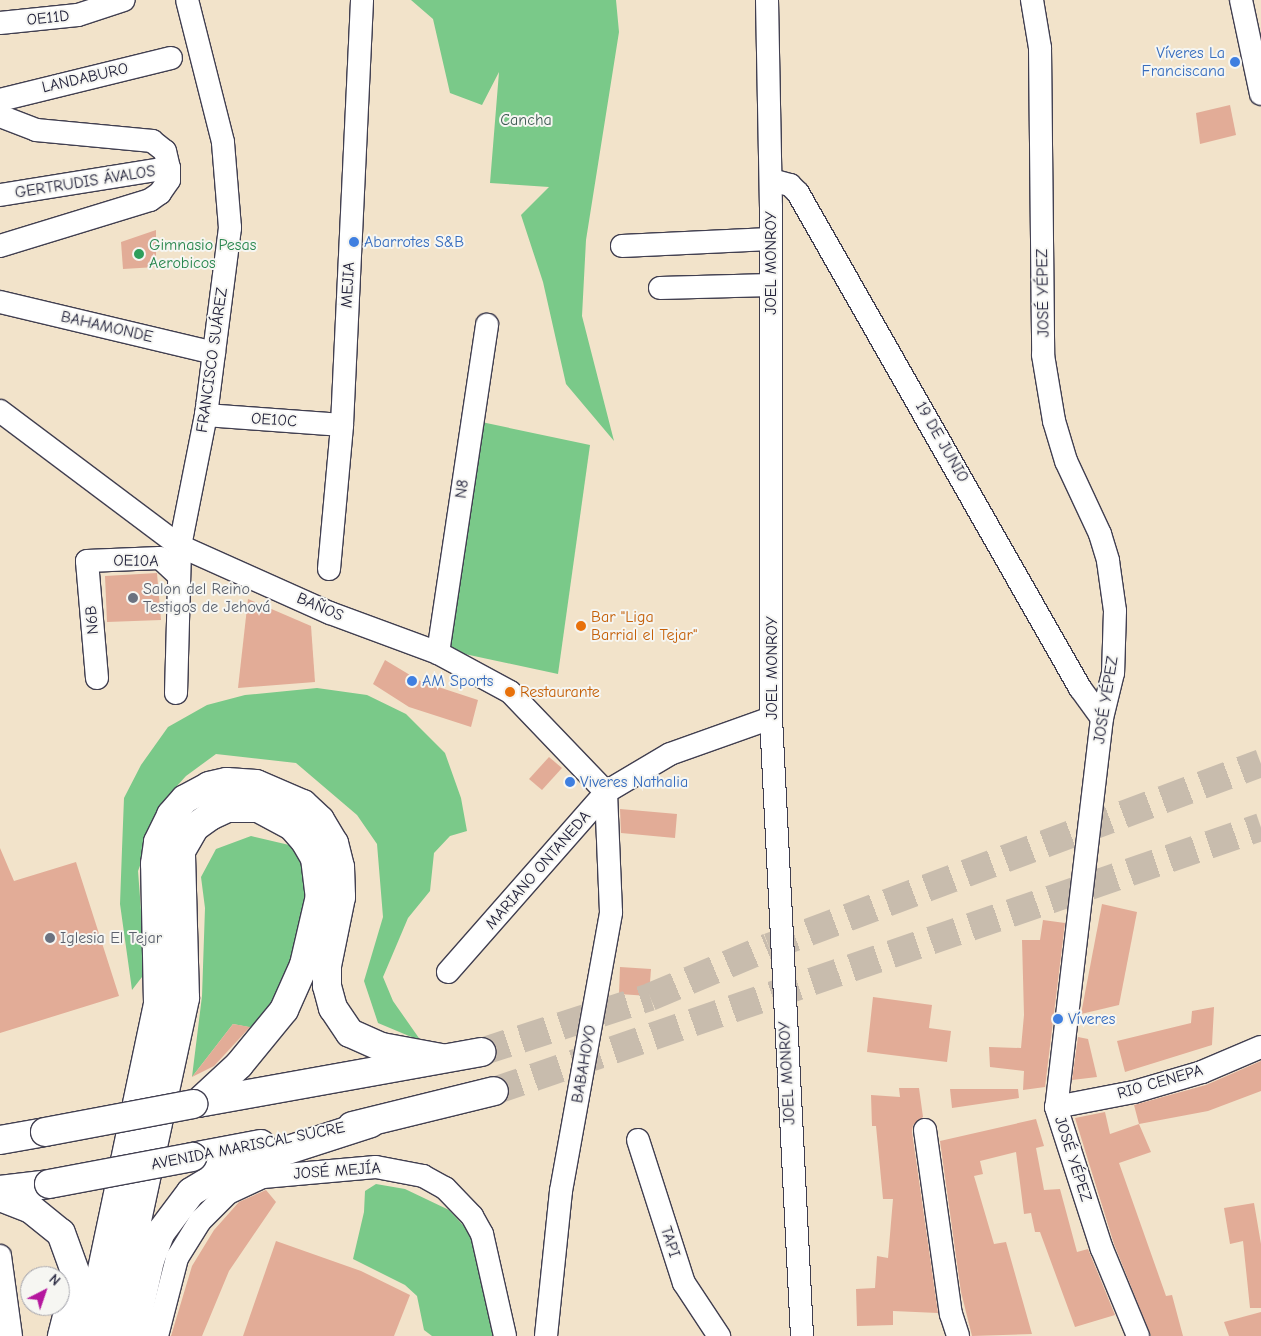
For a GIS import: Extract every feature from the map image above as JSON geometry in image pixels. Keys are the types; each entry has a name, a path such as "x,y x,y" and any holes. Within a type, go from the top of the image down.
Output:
{"main road":[{"path":"88,1336 158,1003 154,864 158,842 170,815 185,799 209,786 227,782 256,784 303,804 320,820 334,843 340,867 341,897 327,966 327,986 333,1008 350,1033 382,1047 441,1058"},
{"path":"112,1336 185,998 181,852 195,826 210,816 227,808 258,808 292,826 305,841 315,858 320,896 304,965 284,1010 239,1065 195,1104"},
{"path":"0,1140 481,1052"},
{"name":"AVENIDA MARISCAL SUCRE","path":"0,1190 49,1184 371,1123 494,1091"},
{"path":"133,1336 150,1260 161,1232 191,1192 229,1169 371,1123"},
{"path":"0,1197 31,1209 61,1234 77,1277 62,1336"}],"street":[{"name":"OE11D","path":"0,23 78,15 124,0"},
{"name":"FRANCISCO SUÁREZ","path":"176,693 180,546 206,415 230,228 223,142 188,0"},
{"name":"MEJIA","path":"329,569 342,425 362,0"},
{"name":"JOEL MONROY","path":"767,0 771,180 771,718 802,1336"},
{"name":"JOSÉ YÉPEZ","path":"1032,0 1040,48 1044,355 1054,421 1066,461 1100,534 1108,561 1115,611 1113,673 1102,718 1056,1107 1102,1249 1138,1336"},
{"path":"1241,0 1261,94"},
{"name":"LANDABURO","path":"0,100 171,58"},
{"path":"0,116 36,130 152,141 165,151 169,168 169,180 160,193 150,200 0,246"},
{"name":"GERTRUDIS ÁVALOS","path":"0,196 169,168"},
{"name":"19 DE JUNIO","path":"771,180 790,185 798,194 1080,688 1102,718"},
{"path":"622,246 770,239"},
{"path":"660,288 771,285"},
{"name":"BAHAMONDE","path":"0,302 214,353"},
{"name":"N8","path":"438,653 487,325"},
{"name":"BAÑOS","path":"0,411 180,546 330,612 438,653 510,692 606,792"},
{"name":"OE10C","path":"206,415 342,425"},
{"name":"OE10A","path":"87,561 160,558 179,576"},
{"name":"N6B","path":"87,561 97,678"},
{"name":"MARIANO ONTANEDA","path":"448,972 606,792 670,754 771,718"},
{"name":"BABAHOYO","path":"546,1336 561,1191 611,912 606,792"},
{"name":"RIO CENEPA","path":"1056,1107 1134,1092 1202,1072 1261,1047"},
{"path":"925,1130 951,1314 958,1336"},
{"name":"TAPI","path":"638,1140 684,1283 719,1336"},
{"name":"JOSÉ MEJÍA","path":"157,1336 177,1258 200,1221 228,1193 263,1177 376,1167 422,1176 445,1188 472,1216 482,1234 505,1336"},
{"path":"0,1256 11,1336"}],"green space":[{"name":"Cancha","path":"411,0 616,0 619,32 586,240 582,316 614,441 566,384 543,282 521,215 549,187 490,183 499,72 482,105 450,93 433,19"},
{"path":"472,420 590,445 558,674 446,650"},
{"path":"317,688 367,695 406,714 445,753 461,798 467,831 450,836 434,853 430,891 408,918 383,977 393,1001 421,1041 378,1023 364,981 383,917 377,844 357,815 296,763 216,754 186,776 165,799 138,871 144,949 142,977 132,990 120,904 124,798 141,765 168,727 207,705 245,695"},
{"path":"251,836 302,848 315,889 287,979 259,1029 233,1024 192,1077 202,996 205,908 201,877 216,849"},
{"path":"376,1184 405,1189 449,1210 473,1236 496,1336 432,1336 424,1330 417,1296 405,1285 353,1259 364,1212 365,1191"}],"building":[{"path":"1230,105 1236,135 1200,144 1196,113"},
{"name":"Gimnasio Pesas Aerobicos","path":"156,230 156,267 123,269 121,242"},
{"name":"Salon del Reino Testigos de Jehová","path":"157,573 161,620 107,622 105,576"},
{"path":"248,599 311,626 315,682 238,688"},
{"path":"385,660 420,681 478,700 471,727 409,707 373,684"},
{"path":"549,757 562,768 542,790 529,779"},
{"path":"620,809 677,814 675,838 621,833"},
{"name":"Iglesia El Tejar","path":"0,848 14,881 76,862 119,996 0,1033"},
{"path":"1102,904 1137,912 1119,1005 1081,1014"},
{"path":"1043,920 1065,923 1045,1087 1023,1090 1024,1071 990,1067 989,1047 1021,1048 1024,1015 1022,940 1040,940"},
{"path":"620,967 651,969 649,996 619,994"},
{"path":"873,997 932,1005 929,1028 951,1031 947,1062 867,1052"},
{"path":"1214,1007 1212,1045 1125,1072 1117,1041 1191,1023 1192,1011"},
{"path":"233,1024 250,1027 214,1066 192,1077"},
{"path":"1078,1037 1088,1039 1097,1077 1072,1080"},
{"path":"1261,1061 1261,1091 1208,1111 1139,1124 1134,1105 1206,1085"},
{"path":"899,1088 919,1088 923,1117 913,1125 912,1132 938,1313 893,1311 893,1325 857,1326 856,1289 875,1288 877,1256 888,1258 893,1199 883,1199 876,1126 872,1126 871,1095 900,1097"},
{"path":"950,1089 1018,1089 1019,1098 952,1108"},
{"path":"1105,1112 1110,1134 1139,1124 1151,1152 1119,1163 1166,1296 1172,1295 1183,1336 1151,1336 1114,1244 1075,1118"},
{"path":"1036,1119 1044,1146 1036,1148 1044,1190 1060,1189 1077,1252 1088,1249 1115,1315 1075,1327 1040,1232 1035,1232 1031,1213 1024,1214 1016,1152 980,1161 983,1174 974,1176 994,1244 1006,1242 1032,1334 972,1336 961,1292 940,1141"},
{"path":"266,1190 276,1202 229,1271 202,1336 171,1336 192,1266 214,1230 239,1202"},
{"path":"1254,1203 1261,1244 1261,1308 1250,1308 1243,1241 1230,1244 1224,1208"},
{"path":"276,1241 361,1271 410,1295 394,1336 243,1336"},
{"path":"1261,1312 1261,1336 1229,1336 1224,1322"}],"tunnel":[{"path":"481,1052 650,997 769,947 1261,763"},
{"path":"494,1091 1261,827"}],"place":[{"name":"Víveres La Franciscana","path":"1235,62"},
{"name":"Abarrotes S&B","path":"354,242"},
{"name":"Gimnasio Pesas Aerobicos","path":"139,254"},
{"name":"Salon del Reino Testigos de Jehová","path":"133,598"},
{"name":"Bar \"Liga Barrial el Tejar\"","path":"581,626"},
{"name":"AM Sports","path":"412,681"},
{"name":"Restaurante","path":"510,692"},
{"name":"Viveres Nathalia","path":"570,782"},
{"name":"Iglesia El Tejar","path":"50,938"},
{"name":"Víveres","path":"1058,1019"}]}
